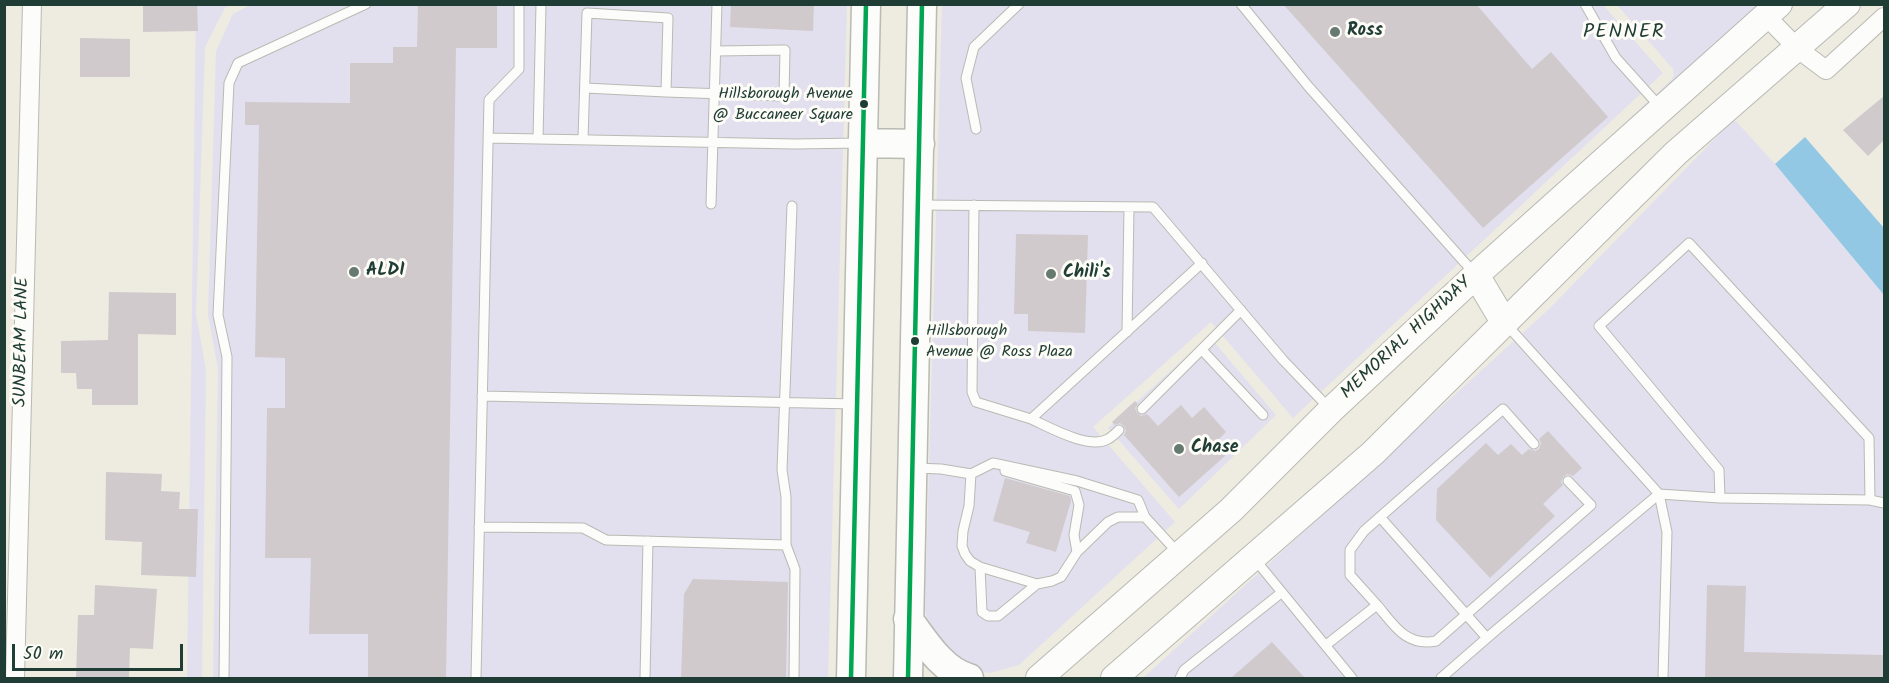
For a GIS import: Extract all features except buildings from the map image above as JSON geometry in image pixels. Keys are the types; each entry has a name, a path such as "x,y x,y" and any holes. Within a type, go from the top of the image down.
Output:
{"main road":[{"path":"851,678 866,4"},
{"path":"908,678 922,4"},
{"path":"1114,678 1373,453 1676,153 1847,4"},
{"name":"MEMORIAL HIGHWAY","path":"1039,678 1231,510 1331,410 1476,275 1769,10"},
{"path":"862,143 920,144"},
{"path":"1476,275 1504,322"},
{"path":"908,619 939,659 959,676 969,678"}],"street":[{"name":"SUNBEAM LANE","path":"15,678 32,4"},
{"path":"1769,10 1798,49 1826,70 1884,17"}],"lane":[{"path":"224,678 227,357 218,315 229,83 238,63 366,4"},
{"path":"476,678 489,100 519,69 519,4"},
{"path":"538,139 541,4"},
{"path":"711,204 717,4"},
{"path":"976,129 966,78 974,47 1019,4"},
{"path":"1240,4 1308,86 1476,275"},
{"path":"1585,4 1616,58 1661,108"},
{"path":"583,139 587,13 668,18 666,92"},
{"path":"585,88 784,96 785,50 716,51"},
{"path":"488,138 862,143"},
{"path":"918,205 1153,207 1283,360 1331,410"},
{"path":"974,205 972,393 976,402 1030,419 1085,441 1097,443 1108,440 1119,430"},
{"path":"792,206 782,470 786,497 786,545 795,569 794,678"},
{"path":"1127,332 1129,207"},
{"path":"1720,498 1719,470 1599,326 1689,243 1869,438 1870,500"},
{"path":"1030,419 1202,263"},
{"path":"1142,409 1241,310"},
{"path":"1504,322 1659,494 1666,532 1663,678"},
{"path":"1202,350 1263,415"},
{"path":"482,396 858,404"},
{"path":"1534,444 1503,409 1364,531 1350,550 1350,575 1405,636 1423,644 1436,641 1591,506 1568,481"},
{"path":"913,468 941,469 971,474 993,463 1077,481 1138,500 1145,516 1179,554"},
{"path":"993,463 1007,472 1075,491 1079,505 1074,535 1077,552"},
{"path":"971,474 969,506 962,546 964,554 980,567 1037,584 1062,577 1077,552 1108,522 1118,517 1145,516"},
{"path":"1441,678 1659,494 1720,498 1870,500 1884,503"},
{"path":"1380,517 1487,638"},
{"path":"479,527 583,528 606,540 786,545"},
{"path":"645,678 648,542"},
{"path":"1253,557 1352,678"},
{"path":"980,567 980,603 982,612 988,616 998,616 1037,584"},
{"path":"1180,678 1184,670 1281,593"},
{"path":"1326,645 1377,605"}],"shaded area":[{"path":"252,4 847,5 828,678 213,678 218,369 208,315 216,51 233,14"},
{"path":"196,5 231,5 225,8 205,47 196,314 206,370 202,678 187,678"},
{"path":"942,5 1603,5 1663,73 1293,418 1211,322 1093,427 1175,522 1019,665 990,673 973,670 948,656 928,625 925,609"},
{"path":"1617,5 1761,5 1578,167 1674,75 1673,69"},
{"path":"1734,119 1775,164 1884,295 1884,678 1143,678 1549,309"},
{"path":"1209,336 1276,415 1179,509 1108,428"}],"water":[{"path":"1805,137 1884,228 1884,295 1775,164"}],"transit line":[{"path":"851,678 866,4"},
{"path":"908,678 922,4"}],"place":[{"name":"Ross","path":"1335,32"},
{"name":"Hillsborough Avenue @ Buccaneer Square","path":"864,104"},
{"name":"ALDI","path":"354,272"},
{"name":"Chili's","path":"1051,274"},
{"name":"Hillsborough Avenue @ Ross Plaza","path":"915,341"},
{"name":"Chase","path":"1179,449"}],"district":[{"name":"PENNER","path":"1624,34"}]}
